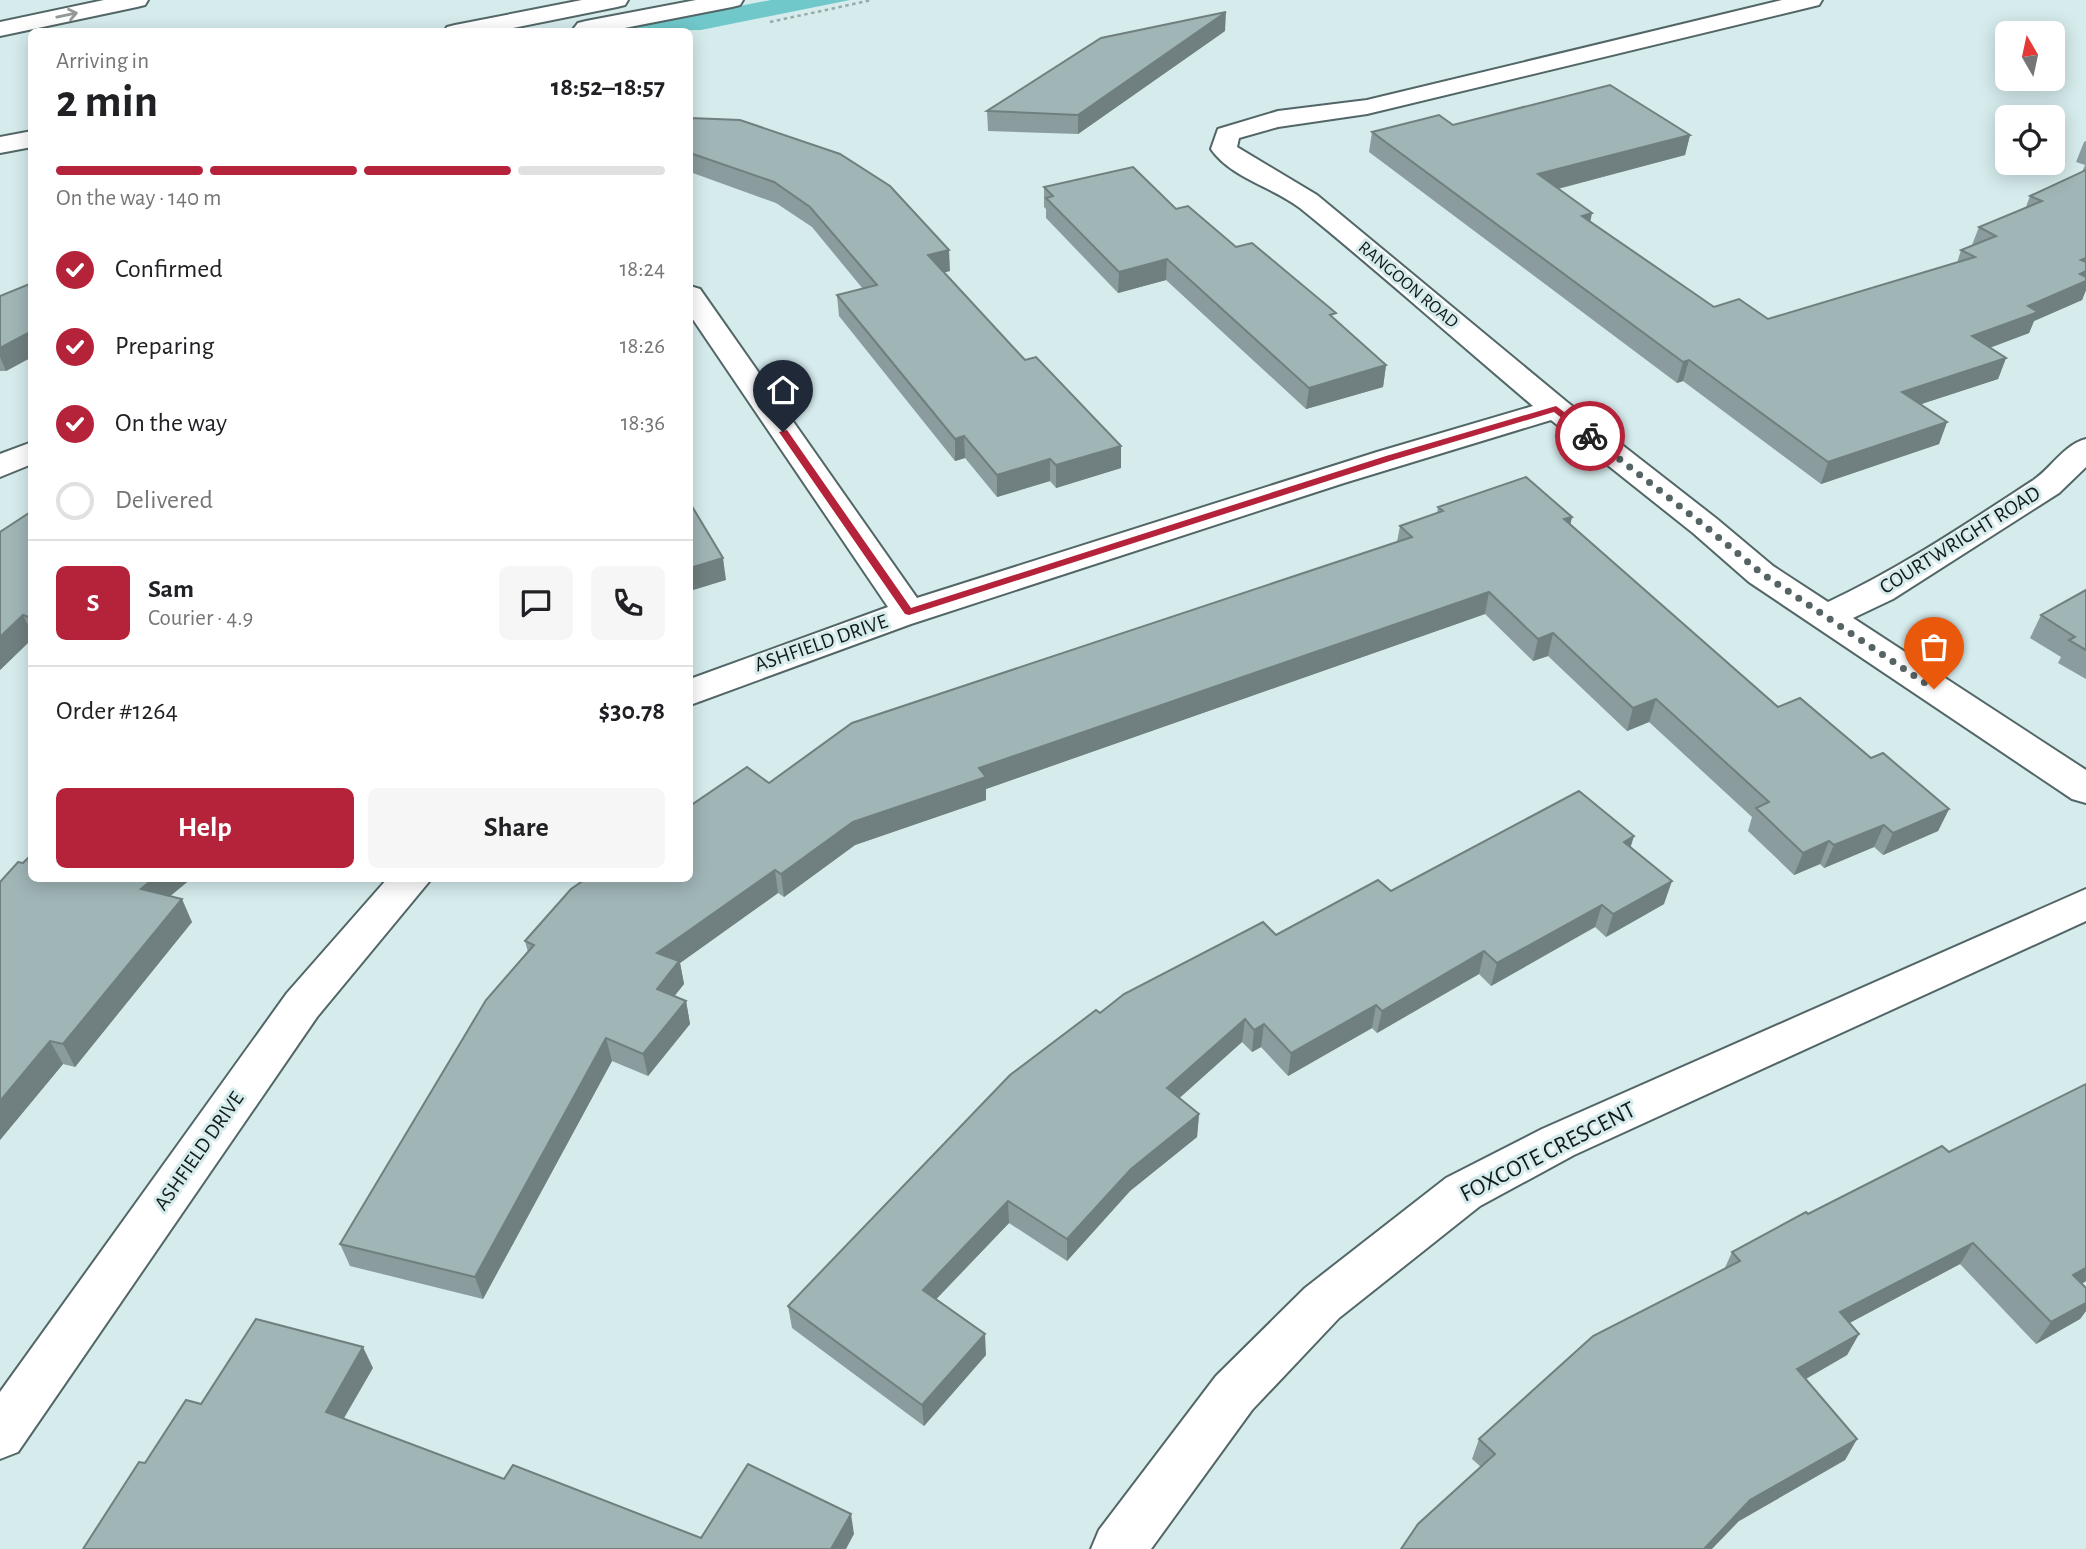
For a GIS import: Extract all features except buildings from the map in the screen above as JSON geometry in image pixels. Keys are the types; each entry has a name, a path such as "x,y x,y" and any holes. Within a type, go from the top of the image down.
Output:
{"main road":[{"path":"0,29 137,0"},
{"path":"475,28 617,0"},
{"path":"591,28 732,0"},
{"name":"RANGOON ROAD","path":"1811,0 1367,107 1250,124 1227,134 1224,149 1242,166 1287,187 1307,201 1556,409 1761,573 2086,789"},
{"path":"0,145 28,140"},
{"path":"693,299 909,612"},
{"name":"ASHFIELD DRIVE","path":"693,692 740,672 909,612 1390,458 1556,409"},
{"name":"COURTWRIGHT ROAD","path":"1825,618 1881,591 2047,485 2086,449"},
{"path":"0,467 28,453"},
{"name":"ASHFIELD DRIVE","path":"0,1435 302,1005 409,882"},
{"name":"FOXCOTE CRESCENT","path":"1118,1549 1234,1394 1254,1373 1322,1303 1464,1192 1558,1142 2086,904"}],"path":[{"path":"768,22 872,0"}],"shaded area":[{"path":"771,0 850,0 701,30 626,28"}],"way so far":[{"path":"1590,436 1761,573 1934,689"}],"route":[{"path":"783,432 909,612 1390,458 1556,409 1590,436"}]}
